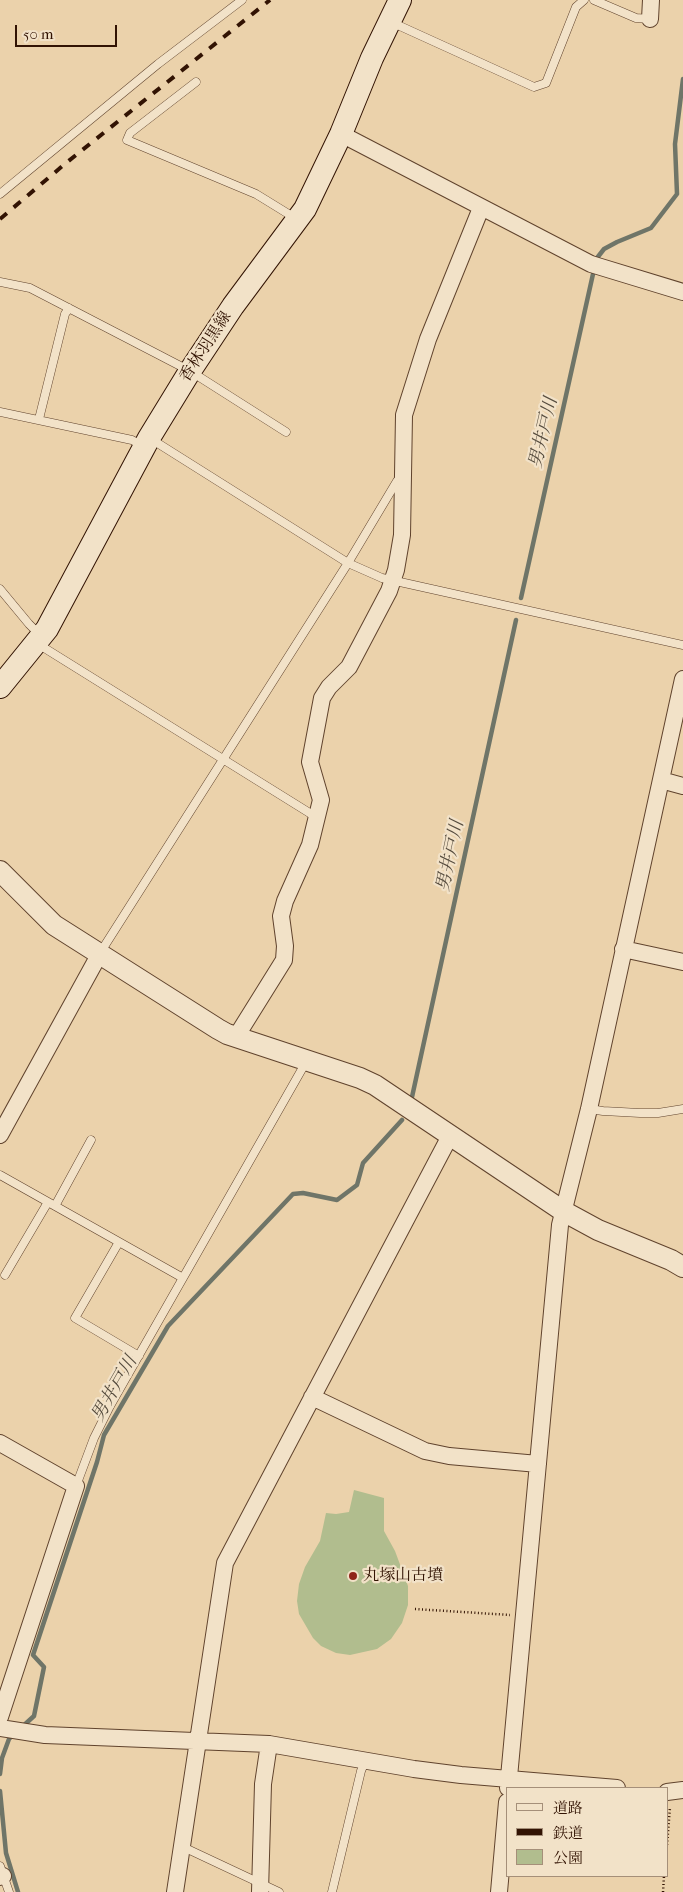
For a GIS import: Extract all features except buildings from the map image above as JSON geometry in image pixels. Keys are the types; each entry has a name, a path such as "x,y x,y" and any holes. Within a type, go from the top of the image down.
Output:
{"main road":[{"name":"香林羽黒線","path":"0,688 47,629 147,442 190,371 233,306 305,209 341,134 372,58 400,0"}],"street":[{"path":"650,19 651,0"},
{"path":"341,134 591,264 683,292"},
{"path":"236,1037 284,960 285,946 281,916 285,901 310,844 321,800 310,762 322,698 329,687 349,667 396,570 402,535 404,415 428,339 481,208"},
{"path":"508,1784 560,1225 589,1109 683,679"},
{"path":"661,780 683,786"},
{"path":"0,871 54,925 206,1022 236,1037 345,1072 375,1085 563,1211 598,1230 671,1260 683,1267"},
{"path":"624,949 683,962"},
{"path":"0,1135 99,955"},
{"path":"175,1892 225,1563 450,1136"},
{"path":"312,1397 425,1451 449,1456 538,1464"},
{"path":"0,1443 76,1486 0,1717"},
{"path":"0,1728 45,1735 269,1744 508,1784 590,1787"},
{"path":"260,1888 263,1784 269,1744"},
{"path":"499,1892 506,1813"}],"lane":[{"path":"0,194 158,64 242,0"},
{"path":"390,21 534,87 546,83 576,7 584,0"},
{"path":"594,0 636,18 650,19"},
{"path":"196,82 130,133 127,140 256,194 298,220"},
{"path":"0,282 30,288 190,371 286,432"},
{"path":"39,419 69,308"},
{"path":"0,412 147,442 348,563 392,581 683,645"},
{"path":"99,955 348,563 397,481 404,475"},
{"path":"0,590 38,639 223,760 316,818"},
{"path":"76,1486 94,1438 110,1406 308,1060"},
{"path":"589,1109 603,1112 640,1113 663,1113 683,1109"},
{"path":"5,1276 91,1140"},
{"path":"0,1175 183,1278"},
{"path":"119,1242 75,1318 139,1356"},
{"path":"332,1892 360,1771 366,1759"},
{"path":"181,1846 260,1888 279,1892"},
{"path":"1,1873 8,1892"}],"path":[{"path":"414,1609 524,1616"},
{"path":"668,1837 674,1792"},
{"path":"663,1892 664,1877"}],"green space":[{"name":"丸塚山古墳","path":"354,1490 384,1498 384,1531 395,1551 408,1586 408,1605 402,1623 391,1639 377,1649 350,1655 336,1653 321,1646 313,1638 299,1614 297,1601 299,1584 305,1567 320,1541 326,1513 349,1512"}],"waterway":[{"name":"男井戸川","path":"597,258 604,249 651,228 677,194 675,144 683,79"},
{"name":"男井戸川","path":"521,598 593,274"},
{"name":"男井戸川","path":"412,1097 516,620"},
{"name":"男井戸川","path":"22,1727 34,1716 44,1667 33,1655 97,1462 104,1435 168,1326 293,1194 303,1193 337,1200 357,1185 363,1163 402,1120"},
{"name":"男井戸川","path":"0,1774 2,1758 9,1739 14,1734"},
{"name":"男井戸川","path":"0,1791 6,1853 18,1892"}],"railway":[{"path":"0,219 66,163 270,0"}],"place":[{"name":"丸塚山古墳","path":"353,1576"}]}
